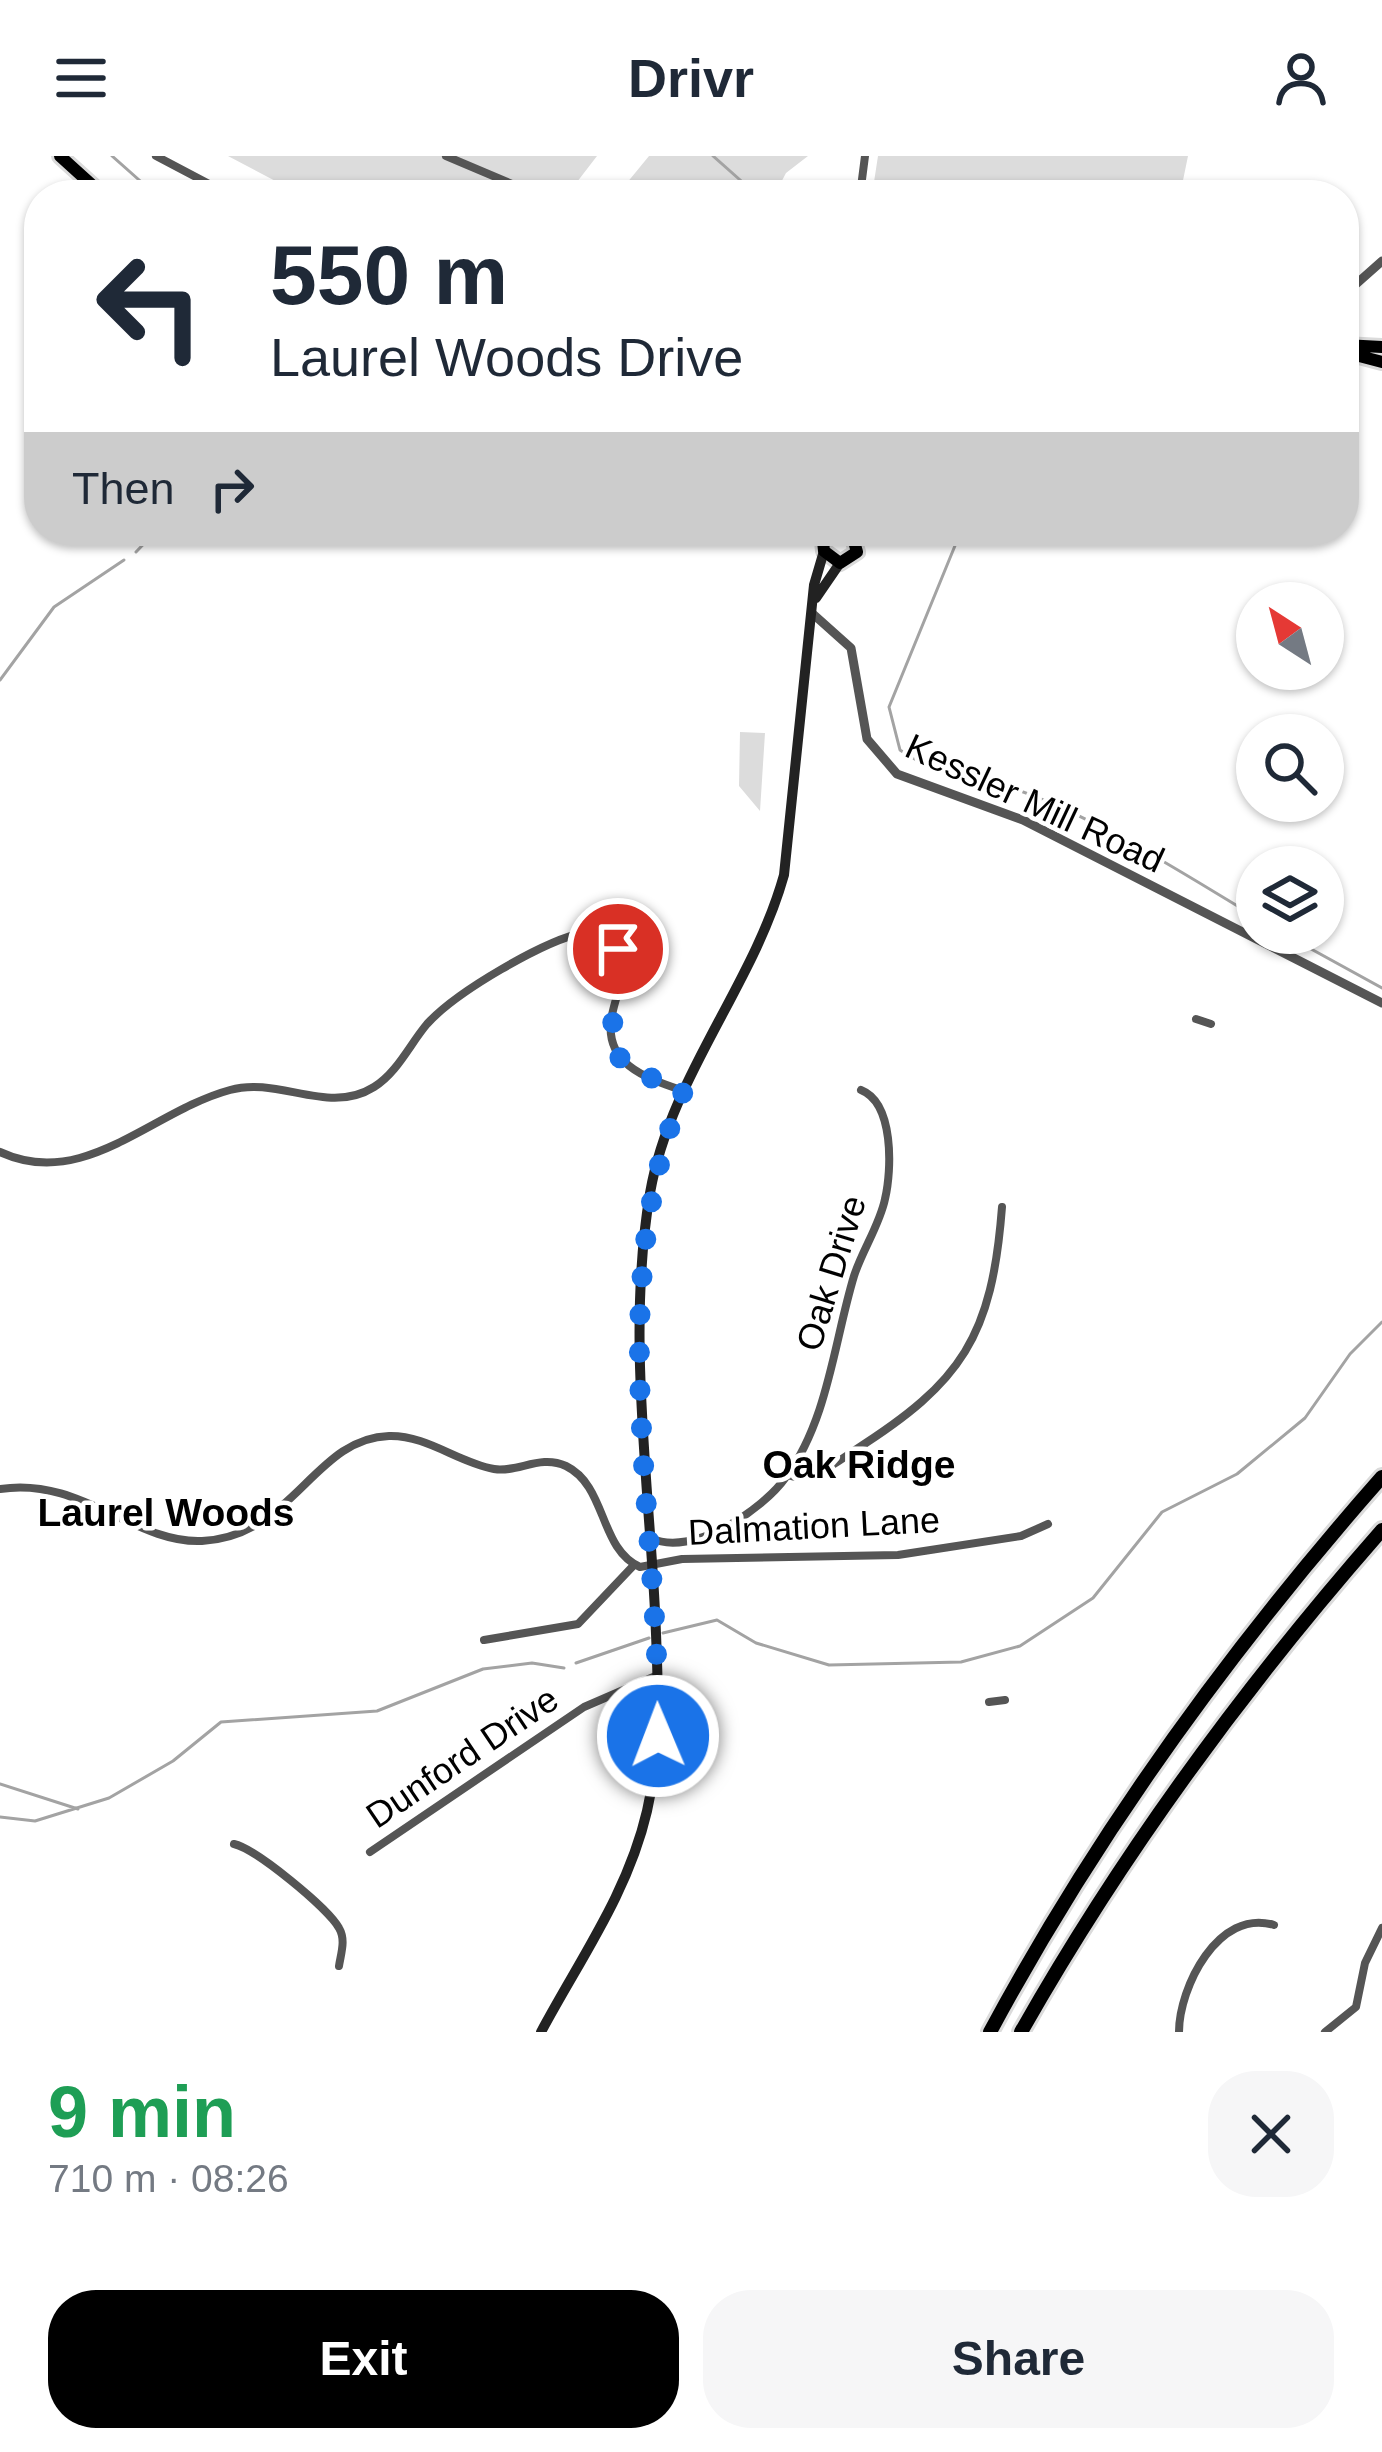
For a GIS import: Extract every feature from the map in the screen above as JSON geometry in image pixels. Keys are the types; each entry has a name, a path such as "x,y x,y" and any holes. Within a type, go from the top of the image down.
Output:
{"highway":[{"path":"991,2032 1060,1909 1162,1752 1267,1612 1382,1477"},
{"path":"1022,2032 1094,1910 1209,1741 1382,1530"}],"main road":[{"path":"60,156 87,180"},
{"path":"541,2032 633,1859 656,1761 658,1675 642,1356 647,1215 660,1151 684,1090 769,920 784,874 823,546"},
{"path":"827,546 839,563"},
{"path":"814,608 826,576 852,558 855,546"}],"street":[{"path":"156,156 202,180"},
{"path":"446,156 503,180"},
{"path":"1359,281 1382,261"},
{"name":"Kessler Mill Road","path":"814,608 851,648 867,739 897,775 1023,820 1382,1004"},
{"path":"0,1152 46,1165 82,1160 238,1088 272,1087 327,1099 358,1095 386,1078 427,1024 454,1000 585,932 607,937 622,957 611,1022 617,1054 638,1074 684,1090"},
{"path":"1196,1018 1211,1024"},
{"name":"Oak Drive","path":"651,1538 669,1544 701,1537 748,1510 788,1475 819,1408 857,1268 885,1199 884,1117 877,1100 860,1090"},
{"name":"Oak Drive","path":"788,1475 804,1478 836,1462 918,1408 947,1381 980,1320 1002,1208"},
{"path":"0,1489 38,1488 90,1502 170,1537 203,1541 245,1531 281,1511 332,1459 356,1443 399,1436 494,1469 547,1461 572,1469 589,1487 614,1540 634,1564 578,1624 484,1640"},
{"name":"Dalmation Lane","path":"634,1564 898,1556 1021,1536 1048,1524"},
{"name":"Dunford Drive","path":"370,1852 584,1707 658,1675"},
{"path":"989,1702 1005,1700"},
{"path":"234,1844 291,1881 339,1927 343,1943 339,1966"},
{"path":"1179,2032 1181,2001 1198,1964 1233,1934 1253,1925 1274,1925"},
{"path":"1325,2032 1357,2006 1365,1963 1382,1928"}],"shaded area":[{"path":"228,156 597,156 579,180 274,180"},
{"path":"649,156 808,156 782,180 629,180"},
{"path":"878,156 1188,156 1183,180 874,180"},
{"path":"740,732 765,733 760,811 739,786"}],"waterway":[{"path":"112,156 139,180"},
{"path":"713,156 740,180"},
{"path":"136,552 142,546"},
{"path":"955,546 889,707 900,750 928,766 1012,788 1074,814 1236,905"},
{"path":"0,680 54,607 124,560"},
{"path":"1320,954 1382,988"},
{"path":"663,1633 717,1620 756,1643 829,1665 961,1662 1020,1646 1093,1598 1162,1512 1237,1474 1305,1418 1350,1354 1382,1322"},
{"path":"576,1663 649,1638"},
{"path":"0,1817 35,1821 109,1798 173,1761 221,1722 377,1711 483,1669 532,1663 564,1668"},
{"path":"0,1784 78,1809"}],"district":[{"name":"Oak Ridge","path":"859,1464"},
{"name":"Laurel Woods","path":"166,1512"}],"route":[{"path":"618,949 623,971 611,1022 617,1054 638,1074 684,1090 650,1191 644,1271 643,1394 658,1736"}]}
